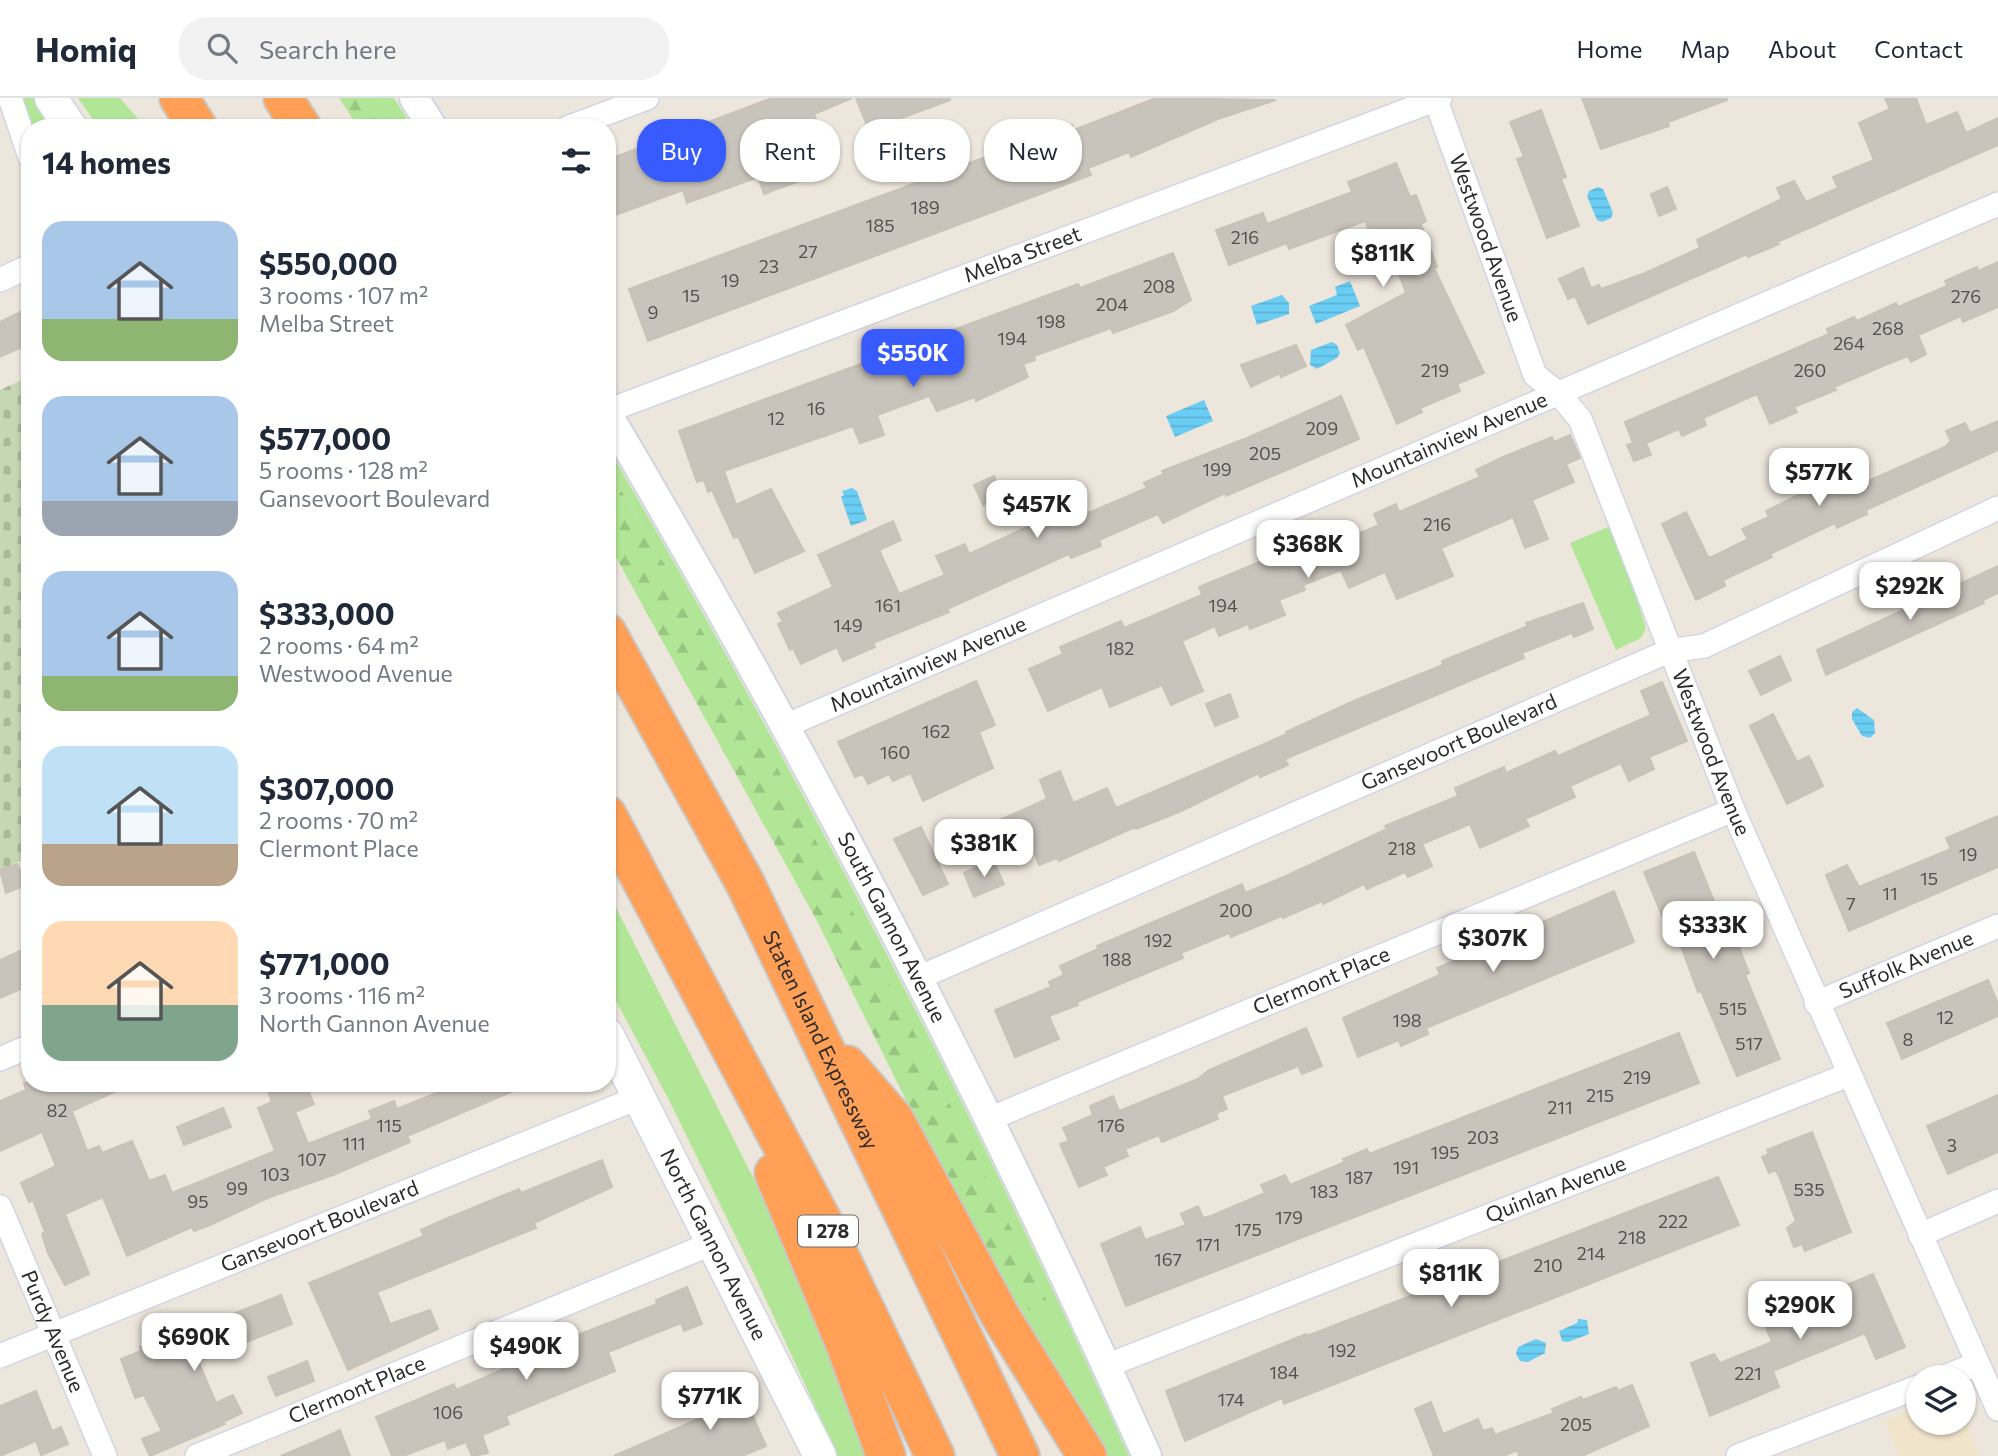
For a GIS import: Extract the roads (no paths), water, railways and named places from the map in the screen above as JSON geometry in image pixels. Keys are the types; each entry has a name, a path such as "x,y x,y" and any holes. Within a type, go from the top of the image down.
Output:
{"highway":[{"path":"179,98 192,119"},
{"path":"283,98 296,119"},
{"name":"Staten Island Expressway","path":"616,649 745,883 1020,1456"},
{"name":"I 278","path":"616,832 826,1228 935,1456"},
{"path":"711,1011 802,1246 863,1390 886,1456"},
{"path":"818,1031 894,1119 1001,1317 1087,1456"}],"main road":[{"path":"51,98 65,119"},
{"name":"North Gannon Avenue","path":"616,1051 820,1456"}],"street":[{"path":"10,98 21,130"},
{"path":"414,98 427,119"},
{"path":"591,119 647,98"},
{"name":"Westwood Avenue","path":"1437,99 1535,375 1559,394 1580,419 1732,810 1998,1409"},
{"name":"Melba Street","path":"616,409 1437,99"},
{"name":"Mountainview Avenue","path":"785,726 1998,204"},
{"path":"0,280 21,270"},
{"name":"South Gannon Avenue","path":"616,428 785,726 918,978 989,1119 1147,1456"},
{"name":"Gansevoort Boulevard","path":"918,978 1669,650 1704,646 1998,508"},
{"name":"Clermont Place","path":"989,1119 1732,810"},
{"name":"Suffolk Avenue","path":"1816,1003 1998,926"},
{"path":"0,1059 21,1050"},
{"name":"Quinlan Avenue","path":"1106,1366 1848,1075"},
{"name":"Gansevoort Boulevard","path":"0,1356 640,1097"},
{"path":"1920,1235 1998,1201"},
{"name":"Purdy Avenue","path":"0,1207 105,1456"},
{"name":"Clermont Place","path":"197,1456 713,1243"},
{"path":"1738,1456 1906,1392"}],"water":[{"path":"1598,187 1603,189 1613,213 1611,218 1602,222 1597,220 1587,196 1589,191"},
{"path":"1350,281 1360,306 1316,324 1309,306 1337,295 1335,287"},
{"path":"1282,295 1289,303 1289,314 1257,325 1251,306"},
{"path":"1332,342 1337,345 1340,353 1337,358 1317,369 1310,365 1311,350"},
{"path":"1204,400 1213,421 1175,437 1166,416"},
{"path":"852,488 857,491 867,520 851,526 841,497 844,495 842,491"},
{"path":"1857,708 1874,720 1875,733 1870,738 1862,736 1852,719 1852,712"},
{"path":"1578,1319 1587,1320 1589,1334 1568,1342 1562,1341 1559,1331 1577,1323"},
{"path":"1536,1339 1546,1343 1545,1353 1528,1362 1520,1361 1516,1354 1518,1347"}]}
